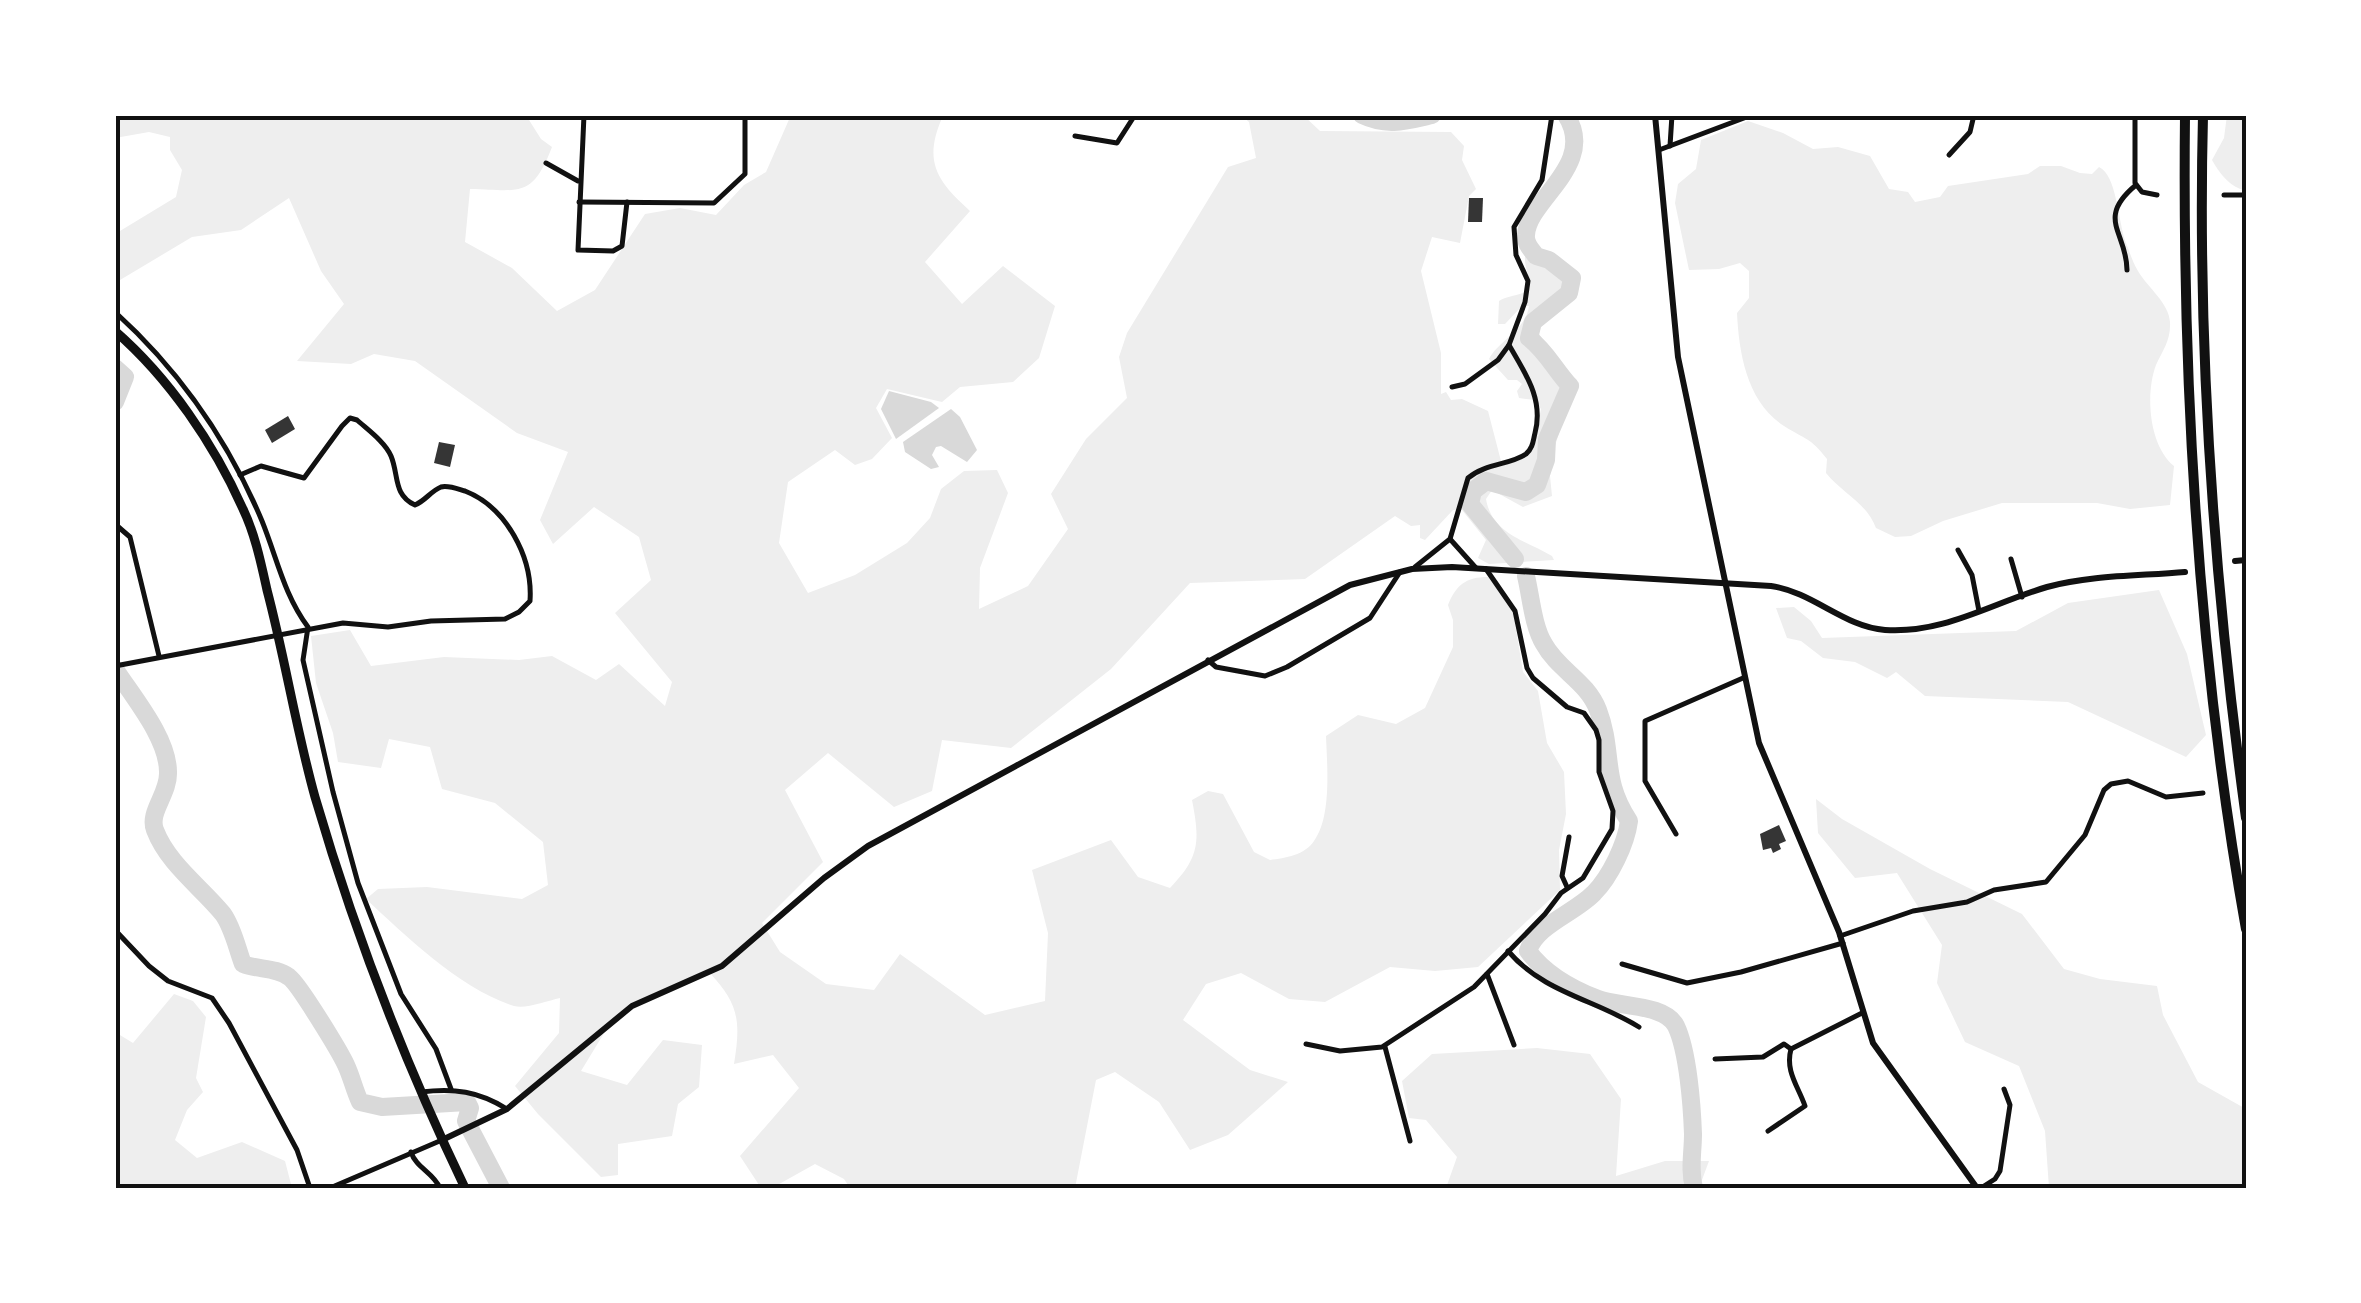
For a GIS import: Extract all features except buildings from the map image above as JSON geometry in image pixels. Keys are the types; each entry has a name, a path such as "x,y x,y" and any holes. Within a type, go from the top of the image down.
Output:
{"highway":[{"path":"2186,115 2188,394 2198,546 2211,686 2246,930"},
{"path":"2203,115 2202,247 2209,460 2227,669 2246,818"},
{"path":"115,332 178,401 244,512 278,634 315,796 362,940 430,1116 465,1188"}],"street":[{"path":"584,115 578,250 613,251 624,241 627,202"},
{"path":"580,202 714,202 745,174 745,115"},
{"path":"1074,136 1117,143 1135,115"},
{"path":"1452,387 1465,384 1493,364 1509,345 1528,286 1516,255 1514,227 1542,180 1552,115"},
{"path":"1654,115 1678,357 1759,743 1842,939 1873,1043 1979,1188 1995,1179 2000,1171 2010,1104 2004,1090"},
{"path":"1670,146 1672,115"},
{"path":"1659,150 1752,115"},
{"path":"1949,155 1970,132 1974,115"},
{"path":"2135,115 2136,185 2142,192 2157,195"},
{"path":"546,162 580,182"},
{"path":"2127,270 2114,220 2122,201 2136,185"},
{"path":"2224,195 2246,194"},
{"path":"115,312 188,389 211,422 262,522 290,604 308,627 303,660 358,883 401,994 436,1050 451,1088"},
{"path":"1412,569 1450,538 1468,478 1490,464 1520,456 1532,447 1538,401 1509,345"},
{"path":"116,666 308,627 353,622 388,628 431,621 504,619 530,601 515,537 498,511 453,487 441,487 414,505 408,503 397,487 391,456 358,420 350,418 342,426 304,478 261,466 240,475"},
{"path":"115,524 130,537 159,656"},
{"path":"1306,1044 1340,1051 1385,1046 1474,987 1568,887 1589,871 1612,829 1614,811 1598,766 1599,740 1584,713 1567,707 1533,678 1527,668 1515,611 1481,568 1450,538"},
{"path":"1958,550 1972,574 1980,614"},
{"path":"2011,559 2022,596"},
{"path":"2235,561 2246,560"},
{"path":"330,1188 507,1109 632,1006 722,966 824,878 868,846 1350,585 1412,569 1481,568 1771,586 1813,598 1851,621 1880,630 1935,625 1980,614 2067,582 2186,572"},
{"path":"1208,660 1216,667 1266,676 1287,667 1370,618 1400,572"},
{"path":"1676,834 1644,781 1645,721 1743,678"},
{"path":"1622,964 1687,983 1741,972 1914,912 1967,902 1994,890 2046,882 2085,835 2104,790 2118,781 2128,781 2166,797 2203,793"},
{"path":"1568,887 1562,876 1569,837"},
{"path":"115,930 168,980 212,998 298,1150 310,1188"},
{"path":"1508,951 1536,979 1639,1027"},
{"path":"1487,974 1514,1045"},
{"path":"1768,1132 1805,1106 1791,1078 1791,1049 1862,1013"},
{"path":"1715,1060 1760,1058 1784,1044 1791,1049"},
{"path":"1385,1046 1410,1140"},
{"path":"421,1092 451,1088 488,1097 507,1109"},
{"path":"411,1152 413,1159 435,1176 440,1188"}],"shaded area":[{"path":"115,115 463,115 463,120 529,120 541,139 552,147 545,164 538,176 522,188 470,189 465,242 512,268 557,311 595,290 645,214 680,208 716,215 744,185 766,172 791,115 949,115 942,118 936,133 936,170 970,211 925,262 962,304 1003,266 1055,306 1039,358 1013,382 960,387 942,402 887,389 876,408 892,438 872,459 855,465 835,450 788,482 779,543 808,593 855,575 907,543 930,518 941,489 964,471 997,470 1008,493 980,568 979,609 1028,586 1068,529 1051,494 1086,439 1127,398 1119,357 1127,333 1228,167 1256,158 1249,122 1241,115 1303,115 1320,131 1451,132 1464,146 1462,160 1476,189 1469,196 1460,243 1432,237 1421,271 1441,353 1441,394 1446,392 1451,400 1462,399 1488,411 1502,465 1528,453 1541,409 1535,400 1519,398 1517,391 1522,384 1508,380 1489,359 1523,322 1529,306 1522,306 1505,324 1498,324 1499,301 1530,288 1525,256 1533,250 1553,256 1573,274 1572,292 1566,303 1536,329 1569,382 1565,414 1554,449 1552,496 1523,507 1492,490 1486,499 1489,511 1502,528 1554,560 1489,564 1478,558 1486,540 1462,510 1453,510 1425,540 1420,538 1420,525 1411,526 1395,516 1305,579 1190,583 1111,669 1011,748 942,740 932,791 894,807 828,753 785,790 823,862 762,923 780,952 826,984 874,990 900,954 985,1015 1045,1001 1048,933 1032,870 1111,840 1138,877 1170,888 1187,867 1195,848 1192,800 1208,791 1223,794 1254,852 1270,860 1305,850 1314,841 1324,818 1326,736 1358,715 1396,724 1425,708 1453,647 1453,620 1448,605 1451,598 1468,581 1488,577 1508,602 1514,617 1523,672 1538,691 1547,743 1564,772 1566,814 1559,850 1560,890 1478,967 1435,971 1390,967 1325,1002 1289,999 1241,973 1206,984 1183,1020 1250,1070 1288,1082 1228,1135 1190,1150 1159,1102 1115,1072 1096,1080 1075,1188 850,1188 844,1179 815,1164 772,1188 761,1188 740,1156 799,1088 773,1055 734,1064 735,1014 727,994 709,972 647,999 609,1025 581,1071 627,1085 663,1040 702,1045 699,1087 678,1104 672,1136 618,1144 618,1175 601,1177 515,1086 559,1033 560,998 519,1007 494,998 435,960 366,899 378,889 427,887 522,899 548,885 543,842 495,803 442,789 430,747 389,739 381,768 338,762 316,683 311,636 350,630 371,666 444,657 519,660 552,656 596,680 619,664 665,706 672,682 615,613 651,580 639,537 594,507 553,544 540,520 568,452 517,433 415,361 374,354 351,364 297,361 344,304 321,271 289,198 241,230 192,237 115,283 115,234 176,197 182,170 170,150 170,137 149,132 115,138"},
{"path":"2227,115 2246,115 2246,191 2226,179 2212,160 2224,138"},
{"path":"1748,121 1813,149 1838,147 1870,156 1889,189 1908,192 1915,202 1940,197 1948,186 2028,174 2040,166 2061,166 2092,174 2099,167 2105,172 2133,261 2169,315 2169,334 2156,365 2150,404 2159,446 2174,466 2170,505 2130,509 2097,503 2002,503 1943,521 1911,536 1895,537 1876,528 1866,511 1826,473 1827,459 1821,452 1771,416 1753,391 1743,360 1737,313 1749,298 1749,271 1740,263 1719,269 1689,270 1675,203 1678,184 1696,169 1701,140"},
{"path":"889,391 931,402 939,408 896,439 881,409"},
{"path":"951,409 960,417 977,450 967,462 941,446 936,447 932,455 939,467 931,469 905,452 903,442"},
{"path":"2159,590 2187,654 2206,735 2186,757 2068,702 1925,696 1896,672 1887,678 1855,662 1823,658 1801,641 1787,638 1776,608 1794,607 1811,621 1822,638 2016,631 2068,603"},
{"path":"1816,799 1842,819 1930,869 2022,914 2064,969 2100,979 2157,986 2163,1015 2198,1082 2246,1109 2246,1188 2049,1188 2045,1131 2019,1066 1965,1042 1937,983 1942,945 1897,873 1855,878 1818,833"},
{"path":"174,994 193,1001 206,1017 196,1078 203,1092 187,1110 175,1140 197,1158 242,1142 285,1161 292,1188 115,1188 115,1032 133,1043"},
{"path":"1537,1048 1590,1054 1621,1099 1616,1176 1665,1161 1709,1161 1699,1188 1446,1188 1457,1157 1426,1120 1409,1118 1402,1081 1432,1054"}],"waterway":[{"path":"1362,115 1388,122 1432,115"},
{"path":"1515,559 1470,504 1473,491 1486,481 1526,492 1537,485 1546,460 1547,439 1570,386 1529,338 1533,322 1569,293 1572,278 1549,260 1536,256 1526,238 1530,222 1574,150 1574,133 1566,115"},
{"path":"115,368 125,377 115,402"},
{"path":"1526,576 1540,637 1587,691 1598,710 1611,778 1629,821 1621,850 1600,886 1547,926 1528,951 1551,974 1578,991 1607,1002 1652,1010 1676,1026 1684,1049 1690,1094 1694,1188"},
{"path":"115,669 148,718 166,759 167,780 154,816 155,830 176,864 223,914 243,964 278,972 294,982 342,1058 360,1102 382,1107 467,1102 470,1108 466,1121 501,1188"}]}
